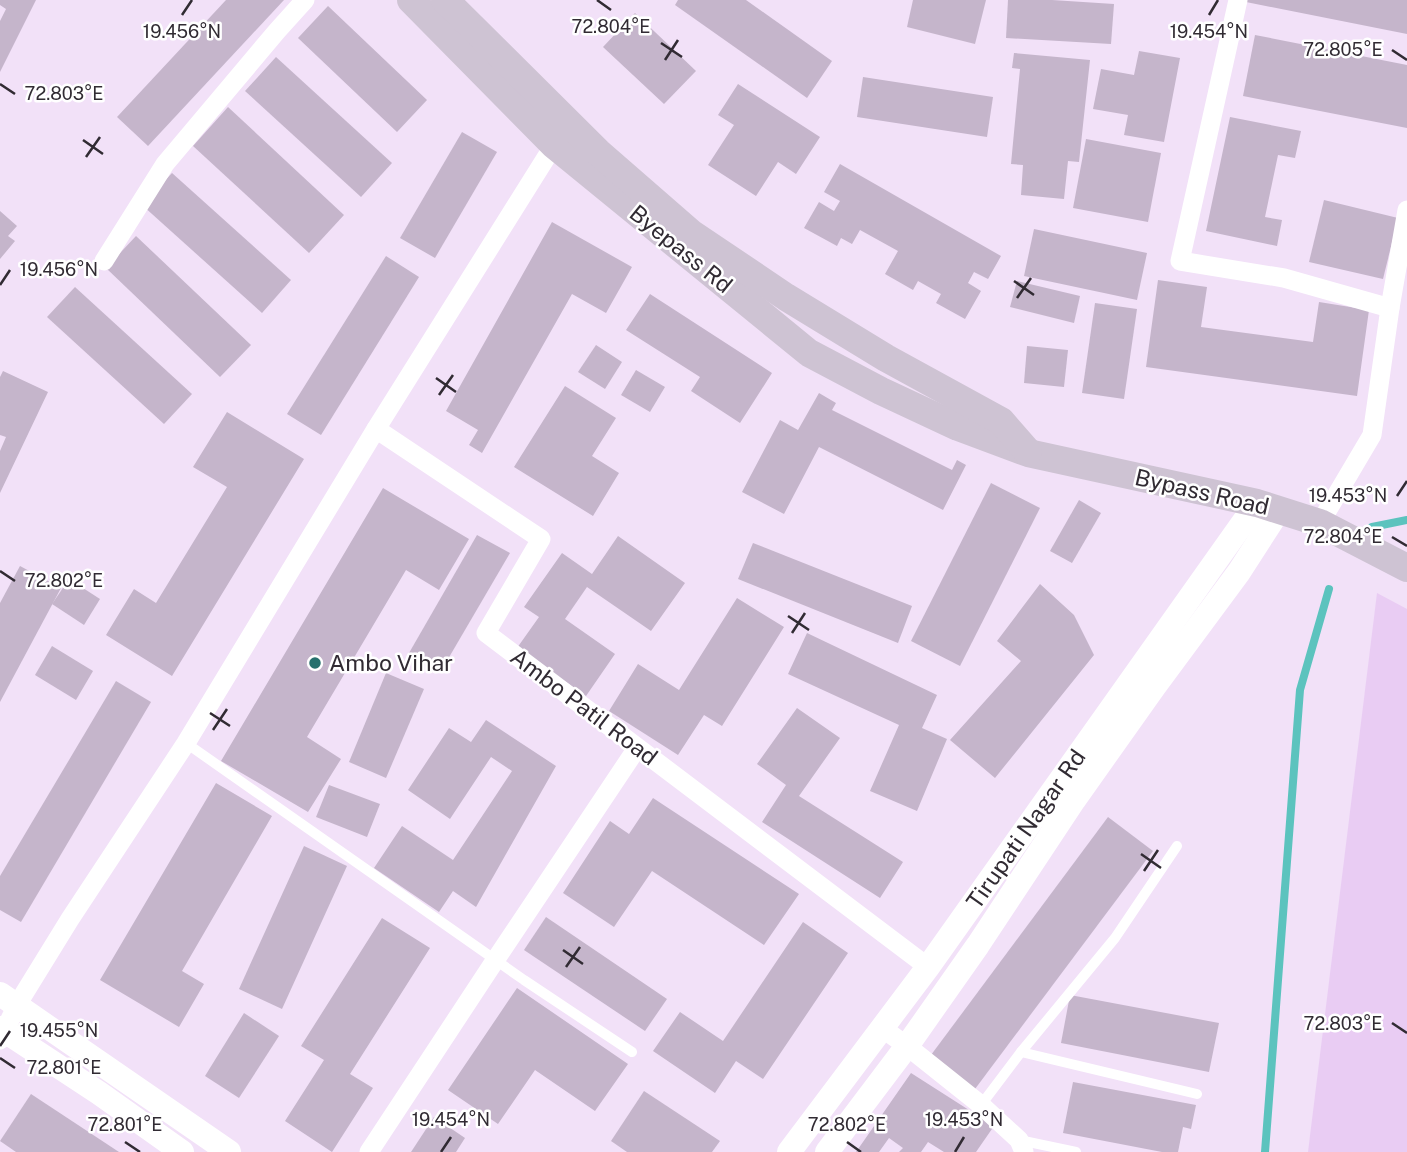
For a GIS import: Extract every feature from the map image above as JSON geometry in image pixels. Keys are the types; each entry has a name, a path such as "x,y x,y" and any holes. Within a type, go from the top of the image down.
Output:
{"main road":[{"path":"411,0 564,137 598,152 691,233 819,318 1001,421 1028,453"},
{"path":"444,0 564,137"},
{"name":"Byepass Rd","path":"564,137 809,353 958,428 1028,453"},
{"name":"Bypass Road","path":"1028,453 1268,506 1320,523 1407,568"}],"street":[{"path":"104,261 165,164 305,0"},
{"path":"1238,0 1180,261 1284,278 1390,308"},
{"path":"182,1152 99,1093 2,1033 8,1000 70,919 186,743 376,429 564,137"},
{"path":"1320,523 1373,435 1390,308 1407,210"},
{"name":"Ambo Patil Road","path":"376,429 541,539 485,633 928,967"},
{"path":"827,1152 907,1046 1074,800 1239,572 1268,506"},
{"name":"Tirupati Nagar Rd","path":"789,1152 1268,506"},
{"path":"369,1152 637,748"},
{"path":"8,1000 229,1152"},
{"path":"881,1028 981,1105 1021,1146"}],"lane":[{"path":"186,743 524,980 632,1052"},
{"path":"981,1105 1115,938 1177,846"},
{"path":"1021,1052 1197,1094"},
{"path":"1021,1146 1076,1152"}],"shaded area":[{"path":"1377,593 1407,609 1407,1152 1308,1152"}],"building":[{"path":"0,0 36,0 0,72 0,21 6,9 0,5"},
{"path":"226,0 284,0 148,146 117,117"},
{"path":"678,0 746,0 832,61 807,98 675,5"},
{"path":"913,0 986,0 975,44 907,27"},
{"path":"1008,0 1114,4 1111,44 1006,38"},
{"path":"1407,0 1407,34 1241,1"},
{"path":"328,6 427,100 397,132 298,38"},
{"path":"635,13 696,71 664,104 603,47"},
{"path":"1255,35 1407,65 1407,128 1243,96"},
{"path":"1139,51 1180,58 1164,142 1124,135 1128,115 1093,109 1101,69 1134,75"},
{"path":"1014,53 1090,60 1079,162 1068,161 1064,199 1021,195 1023,165 1011,164 1020,69 1012,68"},
{"path":"276,57 392,163 361,197 245,91"},
{"path":"863,77 993,97 987,137 857,117"},
{"path":"738,84 820,137 796,174 778,162 756,196 708,165 734,125 718,115"},
{"path":"228,107 344,215 309,253 193,146"},
{"path":"1230,117 1301,131 1295,158 1278,155 1265,217 1282,220 1277,246 1206,231"},
{"path":"462,132 497,152 435,258 400,238"},
{"path":"1086,139 1161,153 1148,222 1073,208"},
{"path":"840,164 1001,256 988,279 974,272 968,283 981,291 965,319 936,303 941,294 918,281 913,290 885,274 898,251 860,230 852,244 841,238 837,246 804,228 819,202 834,211 840,201 824,192"},
{"path":"172,173 291,280 262,313 142,205"},
{"path":"1324,200 1398,218 1383,279 1309,262"},
{"path":"0,211 17,226 8,236 15,241 0,259"},
{"path":"552,222 632,267 606,313 572,294 482,453 469,445 478,430 446,411"},
{"path":"1034,229 1147,253 1137,300 1024,276"},
{"path":"136,236 251,345 220,377 106,268"},
{"path":"386,256 419,277 321,435 287,414"},
{"path":"1158,280 1207,287 1201,327 1313,342 1319,302 1369,310 1357,396 1146,367"},
{"path":"1017,281 1080,296 1074,323 1010,307"},
{"path":"75,287 192,394 164,424 47,317"},
{"path":"650,294 772,373 740,423 691,391 700,377 626,330"},
{"path":"1095,303 1137,309 1124,399 1082,393"},
{"path":"596,345 622,362 605,389 578,372"},
{"path":"1027,346 1068,350 1064,387 1024,383"},
{"path":"636,370 665,387 650,412 621,395"},
{"path":"3,371 48,392 0,493 0,451 6,437 0,435 0,377"},
{"path":"565,386 616,418 592,456 619,473 593,516 514,467"},
{"path":"819,393 836,403 832,410 952,470 957,460 966,465 943,510 819,447 784,514 742,492 780,420 798,430"},
{"path":"227,412 304,459 172,676 106,635 134,589 156,603 227,487 193,467"},
{"path":"991,483 1040,508 960,666 911,641"},
{"name":"Ambo Vihar","path":"383,488 469,539 439,590 406,570 307,737 341,759 308,812 221,761"},
{"path":"1079,500 1101,513 1072,563 1050,551"},
{"path":"477,535 510,553 441,671 409,653"},
{"path":"618,536 685,583 651,631 587,587 565,619 615,654 586,696 517,648 539,617 524,607 562,553 592,574"},
{"path":"753,543 912,606 898,643 738,579"},
{"path":"20,566 61,588 0,702 0,603"},
{"path":"69,579 100,599 84,625 52,604"},
{"path":"1040,584 1074,615 1094,655 995,778 950,740 1021,661 997,641"},
{"path":"737,598 784,627 722,726 704,715 678,755 609,711 638,664 679,690"},
{"path":"807,633 937,695 922,728 947,739 917,811 870,791 899,725 788,674"},
{"path":"52,646 93,671 76,700 35,675"},
{"path":"386,673 424,689 386,778 349,762"},
{"path":"116,681 151,702 21,922 0,910 0,876"},
{"path":"797,708 840,738 799,796 903,862 880,898 762,822 786,785 757,764"},
{"path":"486,720 556,766 476,907 453,891 439,912 374,868 402,826 453,860 512,771 491,757 450,819 408,790 449,728 471,742"},
{"path":"216,783 272,816 182,971 204,984 179,1027 100,980"},
{"path":"329,785 380,804 367,837 316,817"},
{"path":"653,798 799,894 764,945 652,871 614,927 563,893 610,821 629,834"},
{"path":"1108,817 1153,851 975,1089 931,1055"},
{"path":"304,846 347,866 282,1009 239,989"},
{"path":"546,917 667,999 645,1031 524,950"},
{"path":"382,918 430,948 350,1074 373,1088 332,1152 285,1121 324,1060 301,1046"},
{"path":"803,922 848,953 763,1079 736,1061 715,1093 653,1051 680,1012 723,1041"},
{"path":"517,988 628,1064 595,1111 535,1070 498,1124 448,1090"},
{"path":"1070,995 1219,1023 1209,1072 1061,1043"},
{"path":"244,1013 279,1036 239,1098 205,1076"},
{"path":"911,1073 994,1126 976,1152 944,1152 928,1142 921,1152 899,1152 903,1148 889,1138 879,1152 856,1152"},
{"path":"1073,1082 1196,1105 1191,1129 1183,1127 1178,1152 1162,1152 1063,1133"},
{"path":"644,1091 720,1141 712,1152 627,1152 611,1141"},
{"path":"31,1094 119,1152 16,1152 0,1141"},
{"path":"434,1117 465,1138 456,1152 411,1152"}],"waterway":[{"path":"1372,527 1407,520"},
{"path":"1265,1152 1300,690 1329,589"}],"place":[{"name":"Ambo Vihar","path":"315,663"}]}
